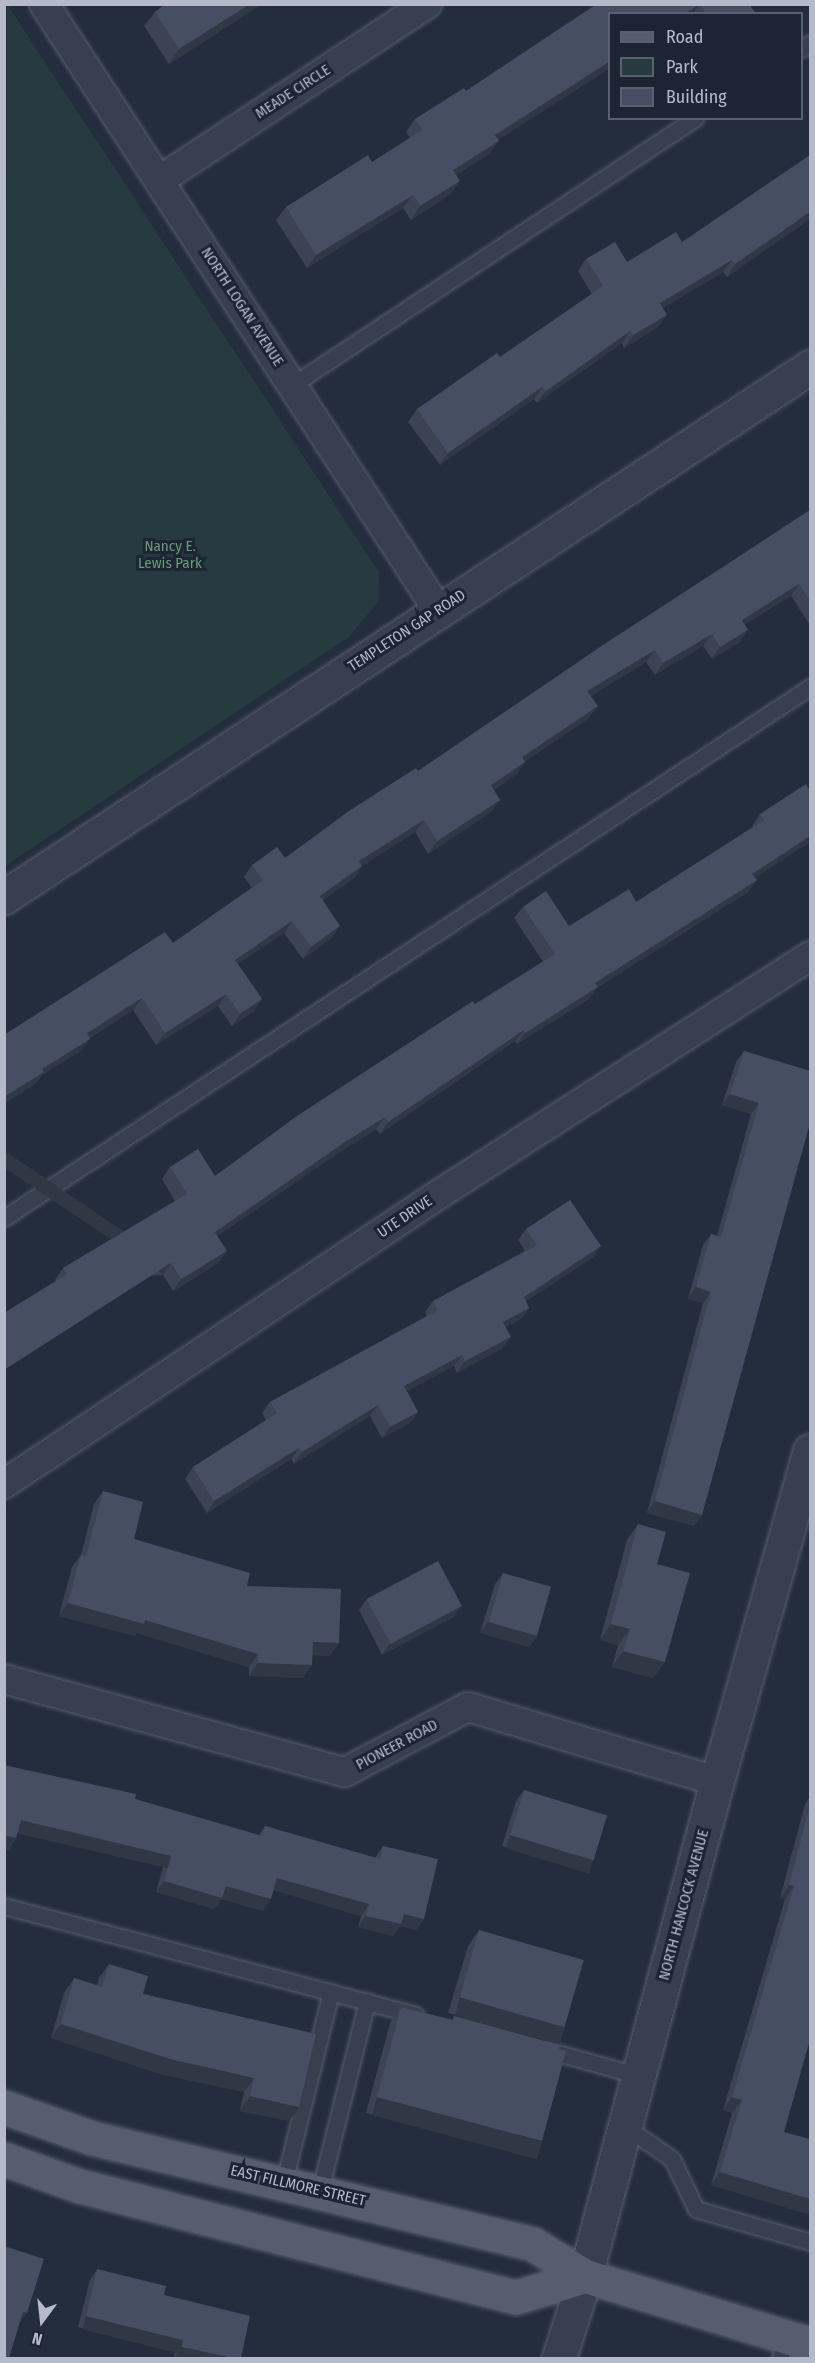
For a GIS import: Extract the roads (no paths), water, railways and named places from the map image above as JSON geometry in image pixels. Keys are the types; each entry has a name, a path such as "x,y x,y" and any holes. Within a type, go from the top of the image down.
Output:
{"main road":[{"name":"EAST FILLMORE STREET","path":"4,2108 92,2138 320,2190 533,2244 585,2276 792,2346"},
{"path":"4,2159 80,2186 516,2297 585,2276"}],"street":[{"name":"NORTH LOGAN AVENUE","path":"44,4 438,610"},
{"name":"MEADE CIRCLE","path":"160,180 427,4"},
{"name":"TEMPLETON GAP ROAD","path":"4,897 810,367"},
{"name":"UTE DRIVE","path":"4,1484 441,1193 810,956"},
{"name":"NORTH HANCOCK AVENUE","path":"559,2358 585,2276 717,1781 810,1451"},
{"name":"PIONEER ROAD","path":"4,1679 345,1772 468,1707 717,1781"}],"lane":[{"path":"292,385 693,120"},
{"path":"4,1218 810,687"},
{"path":"4,1906 435,2020"},
{"path":"284,2182 331,1992"},
{"path":"320,2190 367,2001"},
{"path":"525,2045 640,2076"},
{"path":"626,2127 672,2159 696,2209 810,2242"}],"park label":[{"name":"Nancy E. Lewis Park","path":"170,554"}]}
